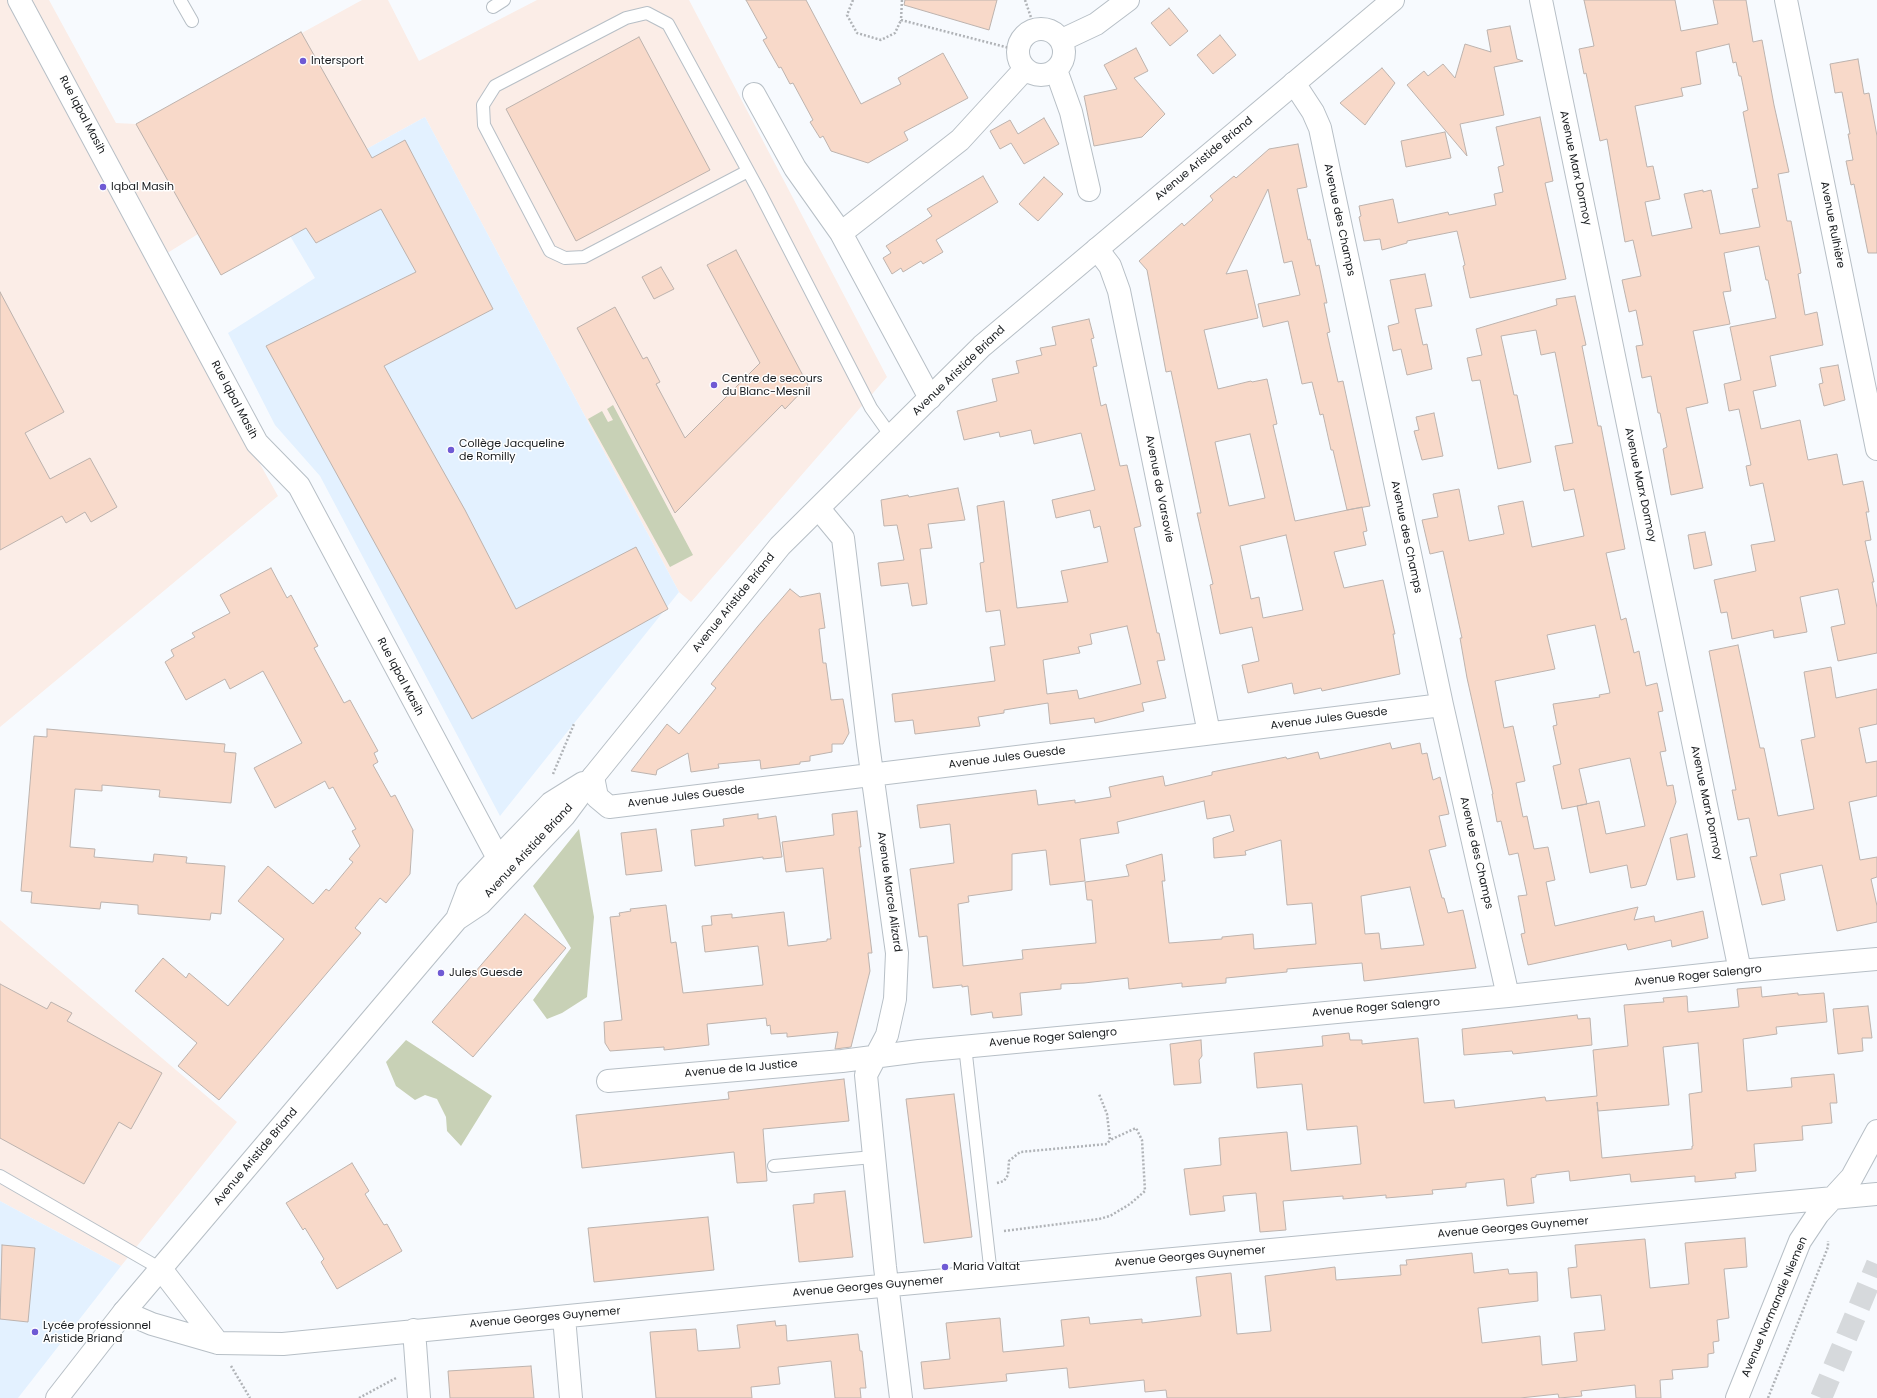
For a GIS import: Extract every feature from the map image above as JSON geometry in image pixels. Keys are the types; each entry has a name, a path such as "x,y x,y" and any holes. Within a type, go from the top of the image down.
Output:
{"street":[{"name":"Rue Iqbal Masih","path":"19,0 257,443 299,486 502,867"},
{"path":"1062,40 1096,24 1128,0"},
{"name":"Avenue Aristide Briand","path":"57,1398 124,1312 457,919 468,890 502,867 564,816 593,777 780,546 982,346 1393,0"},
{"name":"Avenue Marx Dormoy","path":"1540,0 1740,971"},
{"name":"Avenue Rulhière","path":"1786,0 1877,449"},
{"path":"841,233 960,140 1021,60 1024,35 1035,29 1049,30 1062,40 1064,45 1064,59 1056,70 1044,75 1032,74 1021,60"},
{"path":"1056,70 1071,112 1089,190"},
{"name":"Avenue des Champs","path":"1294,83 1313,112 1320,128 1442,705 1508,996"},
{"path":"754,94 794,168 841,233 930,398"},
{"name":"Avenue de Varsovie","path":"1097,249 1110,266 1119,291 1209,733"},
{"name":"Avenue Marcel Alizard","path":"819,509 843,538 873,774 898,953 895,999 887,1035 866,1075 873,1157 901,1398"},
{"name":"Avenue Jules Guesde","path":"593,777 597,797 609,807 1442,705"},
{"name":"Avenue Aristide Briand","path":"502,867 551,802 593,777"},
{"name":"Avenue Roger Salengro","path":"875,1056 966,1046 1508,996 1740,971 1877,959"},
{"name":"Avenue de la Justice","path":"608,1081 842,1061 875,1056"},
{"name":"Avenue Normandie Niemen","path":"1737,1398 1800,1241 1831,1198 1852,1177 1877,1131"},
{"name":"Avenue Georges Guynemer","path":"124,1312 152,1324 218,1343 283,1344 414,1330 564,1317 991,1275 1869,1195"},
{"path":"160,1269 218,1343"},
{"path":"564,1317 571,1398"},
{"path":"414,1330 420,1398"}],"lane":[{"path":"180,0 192,21"},
{"path":"493,7 504,0"},
{"path":"748,171 584,257 564,258 550,251 484,125 483,105 495,86 626,18 646,13 668,24 748,171 871,408 891,436"},
{"path":"966,1046 991,1275"},
{"path":"774,1166 873,1157"},
{"path":"0,1176 160,1269"}],"path":[{"path":"853,0 847,15 857,33 881,40 895,33 901,20 902,0"},
{"path":"1025,0 1035,29"},
{"path":"901,20 1021,60"},
{"path":"551,802 544,796 574,724"},
{"path":"1099,1094 1107,1114 1110,1140"},
{"path":"981,1188 1004,1181 1008,1175 1009,1161 1020,1152 1107,1144 1110,1140 1136,1128 1142,1140 1145,1191 1130,1204 1110,1216 1099,1219 986,1233"},
{"path":"1768,1398 1828,1247 1829,1237"},
{"path":"218,1343 250,1398"},
{"path":"359,1398 417,1366"}],"shaded area":[{"path":"0,0 49,0 116,123 136,124 362,0 388,0 419,61 537,0 689,0 887,377 691,602 679,592 425,117 270,202 260,199 198,234 148,265 278,496 0,727"},
{"name":"Collège Jacqueline de Romilly","path":"425,117 679,592 500,816 320,476 275,425 228,333 315,278 270,202"},
{"path":"0,920 237,1122 121,1266 0,1201"},
{"name":"Lycée professionnel Aristide Briand","path":"0,1201 121,1266 18,1398 0,1398"}],"green space":[{"path":"613,405 693,555 670,567 588,419 602,411 608,422 613,420 607,409"},
{"path":"579,829 594,917 587,997 562,1013 547,1019 533,1000 571,948 533,886"},
{"path":"406,1040 492,1096 461,1146 447,1131 446,1117 437,1099 425,1095 415,1100 396,1086 386,1062"}],"building":[{"path":"746,0 806,0 861,104 901,84 898,78 943,53 968,98 904,132 908,140 868,163 831,151 823,136 820,138 810,122 813,120 793,83 790,84 781,67 779,68 763,40 767,38"},
{"path":"905,0 997,0 989,30 904,5"},
{"path":"1584,0 1675,0 1681,31 1718,24 1713,0 1746,0 1753,42 1762,40 1774,105 1789,172 1778,174 1787,221 1791,221 1801,273 1798,274 1805,315 1817,312 1823,345 1770,356 1776,386 1753,391 1761,429 1800,420 1808,460 1837,454 1843,485 1863,481 1869,512 1866,512 1871,540 1865,541 1874,582 1872,582 1877,608 1877,653 1838,661 1831,627 1845,624 1838,589 1800,597 1807,632 1774,638 1773,630 1732,639 1727,612 1721,613 1714,580 1756,571 1751,545 1775,541 1763,483 1750,486 1746,466 1751,465 1739,409 1729,411 1724,384 1741,380 1730,327 1776,318 1768,280 1766,280 1759,246 1724,253 1731,291 1723,292 1730,324 1693,331 1708,403 1686,408 1703,488 1671,495 1663,449 1667,447 1660,413 1658,413 1651,376 1642,378 1636,346 1643,345 1636,310 1629,312 1622,280 1641,276 1633,240 1625,242 1607,139 1600,141 1586,73 1584,74 1579,49 1594,46","holes":["1729,44 1733,63 1736,62 1739,76 1741,76 1748,110 1743,112 1758,188 1752,189 1760,227 1720,234 1711,190 1703,192 1703,190 1684,194 1692,228 1652,236 1645,202 1660,199 1653,166 1647,167 1635,106 1683,96 1681,88 1701,84 1696,52"]},
{"path":"1169,8 1188,31 1170,46 1151,23"},
{"path":"1510,26 1517,59 1523,61 1494,67 1504,115 1460,124 1467,156 1407,85 1424,71 1428,76 1443,64 1455,78 1465,44 1491,52 1487,30"},
{"path":"301,32 372,158 405,140 493,309 384,366 465,510 516,609 636,547 668,609 472,719 266,346 416,272 381,209 316,243 306,228 221,275 136,124"},
{"path":"1220,35 1236,55 1213,74 1197,55"},
{"path":"639,37 710,170 576,241 506,109"},
{"path":"1136,48 1148,71 1134,78 1165,114 1142,137 1094,146 1084,96 1117,89 1104,65"},
{"path":"1858,59 1864,94 1869,93 1877,136 1877,253 1868,253 1854,184 1851,185 1846,161 1853,160 1848,134 1850,134 1842,92 1835,93 1830,64"},
{"path":"1382,68 1395,83 1365,125 1340,103"},
{"path":"1540,117 1553,181 1545,183 1566,279 1470,298 1463,266 1465,265 1457,231 1407,241 1407,243 1382,250 1380,239 1364,241 1359,217 1361,216 1359,206 1393,199 1398,223 1448,212 1449,215 1496,205 1494,194 1503,192 1498,167 1504,165 1496,127"},
{"path":"1044,118 1059,144 1024,164 1011,143 1000,149 990,131 1010,120 1018,134"},
{"path":"1445,132 1451,158 1406,167 1401,141"},
{"path":"1298,144 1307,187 1297,189 1308,240 1310,239 1316,266 1319,265 1327,303 1324,303 1330,332 1327,333 1338,382 1343,381 1370,506 1362,507 1367,531 1363,532 1366,545 1334,552 1344,588 1383,580 1395,634 1393,634 1400,674 1322,691 1321,688 1294,694 1292,683 1248,693 1242,665 1259,661 1252,627 1220,634 1210,585 1213,584 1197,513 1201,513 1171,371 1166,372 1147,270 1139,261 1182,223 1184,226 1213,200 1210,196 1234,176 1236,178 1269,149","holes":["1268,189 1284,263 1292,261 1300,295 1258,304 1263,327 1288,321 1302,384 1312,382 1320,415 1323,414 1347,510 1295,521 1273,425 1277,424 1267,379 1251,381 1218,389 1204,330 1258,318 1247,270 1226,274","1250,434 1265,498 1229,506 1215,442","1286,535 1303,610 1263,618 1259,597 1251,599 1240,546"]},
{"path":"983,176 998,202 936,240 943,252 923,264 921,261 903,272 901,268 892,274 883,258 891,253 886,246 932,216 927,209"},
{"path":"1044,177 1063,194 1038,221 1019,204"},
{"path":"736,250 808,385 785,409 782,405 675,513 577,328 615,307 643,359 647,357 660,382 656,384 685,438 760,363 707,265"},
{"path":"661,267 674,289 654,299 642,277"},
{"path":"1425,274 1432,306 1415,309 1423,345 1427,344 1432,369 1407,375 1401,349 1393,351 1388,326 1399,323 1390,280"},
{"path":"0,292 64,412 25,433 50,479 90,458 117,507 91,522 85,512 66,523 62,516 0,550"},
{"path":"1575,296 1586,345 1582,346 1598,426 1601,426 1625,549 1606,553 1621,620 1626,618 1634,653 1639,651 1646,686 1657,683 1663,711 1658,712 1666,751 1660,752 1667,786 1673,785 1676,802 1646,885 1631,888 1627,865 1590,873 1577,806 1562,809 1553,766 1561,764 1553,726 1557,725 1553,704 1600,697 1599,695 1610,693 1595,625 1547,635 1555,669 1495,681 1504,728 1513,726 1525,781 1516,783 1523,817 1527,816 1534,849 1548,847 1555,880 1546,882 1555,926 1638,907 1634,920 1654,916 1655,922 1703,911 1708,938 1672,947 1671,940 1628,950 1626,944 1528,965 1521,934 1525,933 1518,896 1527,895 1518,853 1509,855 1501,821 1497,822 1493,794 1467,678 1460,638 1462,638 1443,551 1430,554 1422,520 1438,517 1433,494 1459,489 1469,541 1504,534 1498,506 1523,501 1532,547 1584,536 1574,489 1564,491 1555,446 1573,443 1555,352 1541,355 1536,330 1501,336 1514,395 1517,395 1531,462 1498,469 1480,380 1472,381 1467,358 1482,355 1476,329 1557,305 1556,299","holes":["1630,758 1645,826 1606,834 1599,801 1587,804 1579,769"]},
{"path":"1089,319 1094,338 1091,339 1097,366 1093,367 1101,406 1106,404 1120,466 1127,465 1141,526 1134,528 1157,633 1159,633 1165,660 1157,661 1166,698 1142,703 1144,711 1095,723 1094,718 1050,724 1048,703 1004,710 1004,713 978,717 980,726 915,734 913,720 895,722 892,694 995,681 990,647 1005,645 1000,610 986,612 980,563 984,562 977,506 1004,501 1017,608 1068,602 1061,571 1108,562 1100,526 1094,528 1090,510 1056,518 1052,500 1095,490 1081,433 1034,444 1031,430 1000,437 999,432 964,440 957,411 997,401 992,379 1019,373 1016,361 1042,355 1040,348 1056,345 1052,327","holes":["1127,626 1141,684 1079,699 1077,690 1047,694 1043,660 1080,653 1078,647 1092,644 1090,634"]},
{"path":"1838,365 1845,400 1824,406 1819,384 1823,383 1820,368"},
{"path":"1434,413 1443,456 1422,460 1414,431 1419,430 1416,417"},
{"path":"958,488 965,520 928,524 932,548 920,549 927,604 912,606 908,583 881,586 878,563 904,560 897,525 884,526 881,500 908,495 909,497"},
{"path":"1705,532 1712,565 1694,569 1688,535"},
{"path":"271,568 287,598 291,595 318,646 314,648 344,703 350,700 378,751 374,753 378,762 373,765 391,797 395,795 413,830 410,874 386,903 380,898 355,928 361,933 219,1100 178,1066 197,1043 135,991 163,958 186,978 189,973 228,1006 284,939 238,901 268,866 313,904 326,889 329,891 353,862 349,859 360,846 352,831 356,829 333,787 329,789 325,781 275,808 254,768 302,743 263,671 230,689 225,679 186,700 165,662 174,656 171,650 195,637 192,633 230,613 220,595"},
{"path":"790,589 800,597 820,593 825,628 819,629 823,663 826,663 831,700 843,699 849,733 843,744 832,744 832,752 810,756 810,761 800,762 800,764 761,769 760,760 718,764 719,768 691,772 688,753 657,770 656,775 631,771 667,724 679,734 716,688 711,684"},
{"path":"1738,645 1760,748 1764,748 1778,816 1814,809 1801,740 1815,737 1804,672 1831,667 1836,698 1877,689 1877,724 1859,728 1866,763 1877,761 1877,796 1849,802 1860,860 1877,857 1877,877 1871,879 1877,906 1877,922 1837,931 1822,865 1780,874 1785,900 1762,905 1750,857 1757,856 1749,818 1738,820 1732,790 1736,790 1709,651"},
{"path":"47,729 225,744 224,752 236,753 231,803 159,797 160,790 102,785 102,791 75,789 70,847 95,849 94,857 153,862 154,854 187,857 186,863 225,866 221,914 211,913 210,920 138,914 138,905 101,902 100,909 31,903 32,892 21,891 34,736 47,737"},
{"path":"1390,743 1392,749 1420,743 1422,754 1427,753 1433,780 1440,777 1449,814 1439,816 1446,846 1429,850 1442,898 1444,898 1448,913 1463,910 1476,968 1364,981 1362,963 1287,969 1287,972 1226,978 1226,983 1182,987 1182,983 1129,989 1128,978 1061,984 1061,989 1020,993 1022,1015 993,1018 992,1012 971,1015 968,986 962,987 962,985 933,988 927,936 919,937 910,869 954,863 950,824 920,828 917,805 1036,790 1038,805 1075,800 1075,803 1111,797 1109,787 1163,776 1165,786 1212,775 1212,772 1286,757 1287,759 1318,752 1320,759","holes":["1204,801 1207,819 1230,815 1234,831 1213,838 1214,858 1246,855 1245,851 1281,840 1287,905 1312,903 1316,944 1254,949 1253,934 1222,937 1222,939 1169,943 1162,881 1165,881 1162,854 1126,865 1129,876 1085,882 1087,900 1092,900 1096,943 1022,950 1023,959 963,966 958,904 969,902 968,896 1012,890 1012,854 1046,850 1050,885 1085,881 1080,839 1119,833 1117,822","1410,887 1424,945 1381,949 1379,933 1365,934 1361,896"]},
{"path":"857,811 861,847 859,847 872,953 868,953 870,971 851,1047 835,1049 838,1032 787,1037 787,1033 771,1034 770,1025 767,1026 766,1018 707,1024 709,1045 664,1050 664,1047 610,1051 605,1043 604,1022 622,1020 610,917 620,916 619,913 631,911 630,909 666,905 671,943 676,942 683,993 763,985 758,946 705,952 702,926 712,925 711,916 732,914 732,918 784,912 788,946 827,941 827,939 831,939 823,868 786,872 782,842 834,835 832,814"},
{"path":"758,814 758,819 776,816 782,857 763,859 763,857 695,866 691,830 724,826 723,819"},
{"path":"656,829 662,871 626,875 621,833"},
{"path":"1687,834 1695,877 1677,880 1670,838"},
{"path":"525,914 566,948 473,1057 432,1022"},
{"path":"0,984 47,1009 51,1002 72,1013 67,1021 162,1073 131,1129 119,1122 84,1184 0,1138"},
{"path":"1761,987 1762,997 1798,993 1798,995 1824,993 1827,1022 1776,1027 1777,1034 1743,1039 1747,1091 1792,1087 1791,1078 1834,1074 1837,1103 1830,1103 1832,1123 1802,1126 1803,1140 1754,1144 1756,1171 1735,1173 1736,1178 1695,1182 1695,1176 1631,1182 1630,1174 1570,1181 1569,1171 1536,1175 1536,1177 1531,1178 1534,1203 1507,1206 1504,1179 1466,1183 1466,1187 1432,1190 1433,1194 1386,1198 1386,1195 1343,1199 1343,1196 1283,1201 1286,1230 1260,1232 1256,1193 1223,1196 1225,1211 1190,1215 1184,1169 1221,1165 1219,1138 1287,1132 1291,1171 1361,1164 1357,1126 1307,1130 1302,1084 1257,1088 1254,1053 1323,1046 1322,1036 1349,1033 1350,1040 1362,1040 1362,1044 1418,1038 1424,1103 1454,1100 1455,1108 1545,1097 1546,1101 1597,1096 1593,1050 1628,1046 1624,1005 1664,1002 1663,998 1687,996 1688,1012 1739,1007 1737,989","holes":["1698,1043 1702,1092 1689,1094 1692,1149 1602,1158 1597,1102 1598,1111 1669,1105 1663,1047"]},
{"path":"1868,1006 1872,1038 1862,1038 1863,1051 1838,1054 1833,1009"},
{"path":"1577,1015 1578,1019 1590,1018 1592,1045 1513,1054 1512,1051 1464,1055 1462,1029"},
{"path":"1201,1040 1202,1056 1199,1060 1201,1083 1174,1085 1170,1044"},
{"path":"844,1079 849,1121 763,1129 767,1181 737,1183 734,1152 582,1168 576,1115 729,1099 728,1092"},
{"path":"954,1094 972,1237 924,1243 906,1099"},
{"path":"352,1163 369,1191 365,1194 384,1225 387,1224 402,1251 337,1289 321,1262 324,1259 305,1228 303,1230 286,1203"},
{"path":"845,1191 853,1257 799,1262 793,1205 814,1203 814,1194"},
{"path":"708,1217 714,1270 594,1282 588,1228"},
{"path":"1745,1238 1747,1267 1724,1269 1729,1318 1717,1320 1719,1341 1713,1342 1714,1353 1708,1354 1708,1367 1672,1370 1673,1379 1660,1380 1661,1398 1636,1398 1635,1385 1581,1391 1582,1396 1559,1398 1558,1394 1520,1398 1167,1398 1166,1390 1145,1392 1144,1380 1069,1388 1067,1368 1006,1374 1007,1381 924,1389 921,1362 950,1359 946,1323 1000,1318 1003,1352 1064,1346 1061,1320 1089,1317 1090,1324 1142,1319 1142,1323 1201,1316 1196,1277 1231,1273 1237,1334 1271,1331 1265,1276 1335,1267 1336,1280 1401,1275 1400,1265 1407,1265 1406,1260 1472,1253 1474,1273 1508,1269 1509,1274 1537,1272 1538,1301 1478,1308 1482,1343 1540,1336 1542,1365 1577,1361 1574,1333 1605,1330 1601,1295 1571,1298 1568,1268 1577,1267 1575,1245 1645,1239 1650,1288 1689,1284 1685,1243"},
{"path":"2,1245 35,1248 28,1322 0,1319"},
{"path":"775,1321 776,1326 786,1325 787,1341 858,1334 860,1351 862,1351 866,1388 860,1388 861,1398 835,1398 831,1361 778,1367 780,1384 751,1387 752,1398 656,1398 650,1332 696,1329 698,1351 740,1348 737,1325"},
{"path":"531,1366 534,1398 450,1398 448,1371"}],"tunnel":[{"path":"1821,1398 1877,1264"}],"place":[{"name":"Intersport","path":"303,61"},
{"name":"Iqbal Masih","path":"103,187"},
{"name":"Centre de secours du Blanc-Mesnil","path":"714,385"},
{"name":"Collège Jacqueline de Romilly","path":"451,450"},
{"name":"Jules Guesde","path":"441,973"},
{"name":"Maria Valtat","path":"945,1267"},
{"name":"Lycée professionnel Aristide Briand","path":"35,1332"}]}
